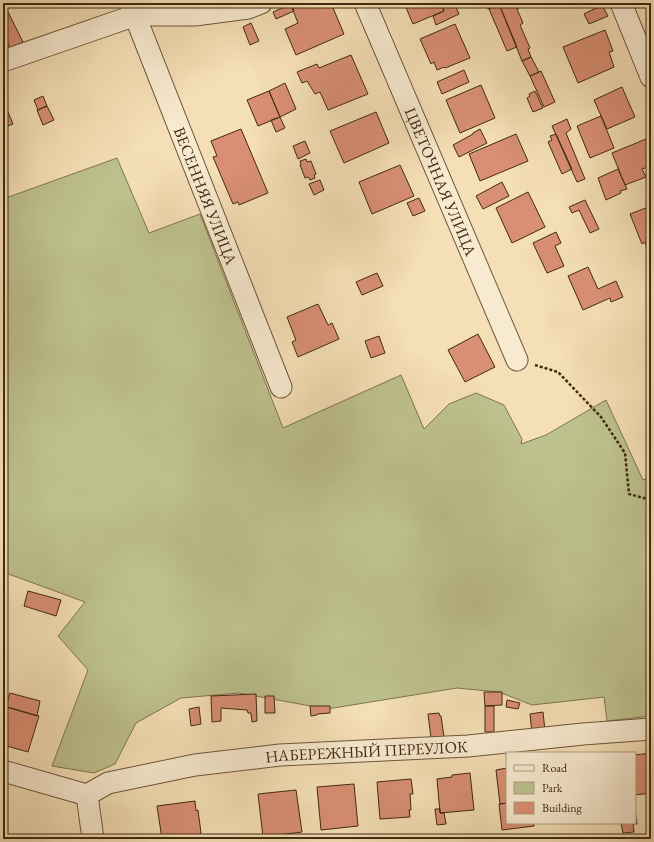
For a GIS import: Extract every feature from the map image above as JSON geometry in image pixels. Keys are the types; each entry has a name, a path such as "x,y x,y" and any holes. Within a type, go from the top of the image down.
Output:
{"street":[{"path":"3,60 133,9 195,15 248,8 261,3"},
{"name":"ЦВЕТОЧНАЯ УЛИЦА","path":"365,3 517,360"},
{"path":"621,3 646,50 651,77"},
{"name":"ВЕСЕННЯЯ УЛИЦА","path":"133,9 281,388"},
{"name":"НАБЕРЕЖНЫЙ ПЕРЕУЛОК","path":"87,795 108,783 195,765 265,757 468,746 583,734 651,729"},
{"path":"3,771 87,795 93,839"}],"path":[{"path":"517,360 558,372 601,417 625,453 629,494 651,500"}],"green space":[{"path":"117,158 149,233 200,214 283,428 401,375 424,429 449,404 476,393 504,405 522,439 521,444 546,435 606,400 643,480 651,477 651,716 607,721 604,697 532,705 499,692 457,688 327,709 239,693 181,698 136,723 115,764 94,773 52,766 88,670 58,636 85,602 3,572 3,199"}],"building":[{"path":"3,3 10,3 11,6 6,8 23,42 10,48 3,33"},
{"path":"294,3 331,3 344,34 296,55 285,29 298,23 291,5"},
{"path":"404,3 441,3 444,11 413,24"},
{"path":"441,3 454,3 459,14 436,25 433,16 444,11"},
{"path":"485,3 499,3 499,4 488,9"},
{"path":"517,3 519,8 517,9 523,23 520,25 530,48 528,49 531,57 522,61 499,4"},
{"path":"291,4 294,11 276,19 273,12"},
{"path":"499,4 517,47 507,51 489,9"},
{"path":"602,5 608,16 589,24 584,14"},
{"path":"251,23 259,41 250,45 243,27"},
{"path":"455,24 470,58 437,70 434,62 431,64 420,39"},
{"path":"605,30 613,51 609,52 614,67 578,83 563,47"},
{"path":"351,55 368,94 328,110 320,92 315,94 307,81 302,83 297,72 317,64 319,68"},
{"path":"531,57 539,72 530,76 522,61"},
{"path":"464,70 469,82 442,94 437,82"},
{"path":"541,71 555,102 544,107 530,76"},
{"path":"285,83 296,109 280,117 269,91"},
{"path":"481,85 495,118 460,133 446,100"},
{"path":"622,87 635,117 607,129 594,100"},
{"path":"269,91 280,117 258,126 247,100"},
{"path":"535,91 543,108 533,112 527,98 530,96 529,94"},
{"path":"43,96 47,106 38,110 34,100"},
{"path":"3,100 13,124 3,128"},
{"path":"47,106 54,120 43,125 37,110"},
{"path":"376,112 389,143 344,163 330,131"},
{"path":"601,116 614,148 590,158 577,126"},
{"path":"280,117 285,128 276,132 271,120"},
{"path":"567,119 571,129 566,133 585,179 577,182 552,126"},
{"path":"241,129 268,193 239,205 238,202 233,204 213,157 217,156 211,141"},
{"path":"480,129 487,143 459,157 453,145"},
{"path":"516,134 528,161 480,181 469,154"},
{"path":"556,134 572,169 562,174 548,142 552,140 550,136"},
{"path":"646,139 651,152 651,166 642,169 646,177 625,185 612,153"},
{"path":"305,141 310,153 298,159 293,146"},
{"path":"306,159 307,162 311,161 316,174 314,175 315,178 310,180 308,177 305,178 300,165 300,161"},
{"path":"400,165 414,196 372,214 359,182"},
{"path":"618,169 627,189 620,191 621,193 606,200 598,178"},
{"path":"320,180 324,190 314,195 309,184"},
{"path":"502,182 509,196 483,209 476,196"},
{"path":"528,192 545,227 512,243 496,208"},
{"path":"419,198 425,211 413,216 407,203"},
{"path":"585,200 599,229 590,233 579,210 572,213 569,207"},
{"path":"651,206 651,251 648,252 645,242 642,244 630,214"},
{"path":"556,232 561,243 555,246 564,266 547,273 533,243"},
{"path":"588,267 598,289 616,281 623,297 611,302 610,298 583,310 568,276"},
{"path":"377,273 383,286 362,295 356,282"},
{"path":"318,304 328,325 332,323 339,339 298,357 292,342 296,340 287,317"},
{"path":"478,334 495,367 465,382 448,350"},
{"path":"379,336 385,353 371,358 365,341"},
{"path":"28,591 61,600 56,616 24,606"},
{"path":"484,692 502,692 502,705 485,706"},
{"path":"10,693 40,701 37,716 6,707"},
{"path":"256,694 257,721 252,722 251,713 248,713 247,710 221,708 221,721 212,722 211,696"},
{"path":"265,696 274,696 275,713 265,713"},
{"path":"507,700 520,703 518,709 506,707"},
{"path":"4,706 39,716 28,752 3,745"},
{"path":"310,706 330,706 330,713 311,716"},
{"path":"485,706 494,706 494,732 485,732"},
{"path":"199,707 201,724 191,726 189,709"},
{"path":"543,712 545,731 532,733 530,714"},
{"path":"439,713 441,716 444,737 431,738 428,714"},
{"path":"651,753 651,793 636,795 636,755"},
{"path":"506,768 506,803 500,804 496,770"},
{"path":"470,773 474,810 440,813 437,779 452,777 452,775"},
{"path":"411,779 413,794 410,794 410,817 380,819 377,782"},
{"path":"354,784 358,826 321,830 317,787"},
{"path":"296,790 302,832 263,837 258,794"},
{"path":"195,801 196,811 198,810 201,839 162,839 157,806"},
{"path":"506,803 506,824 534,824 534,826 502,830 499,804"},
{"path":"435,809 440,809 440,813 444,813 446,824 437,825"},
{"path":"621,824 633,824 634,832 623,833"}]}
